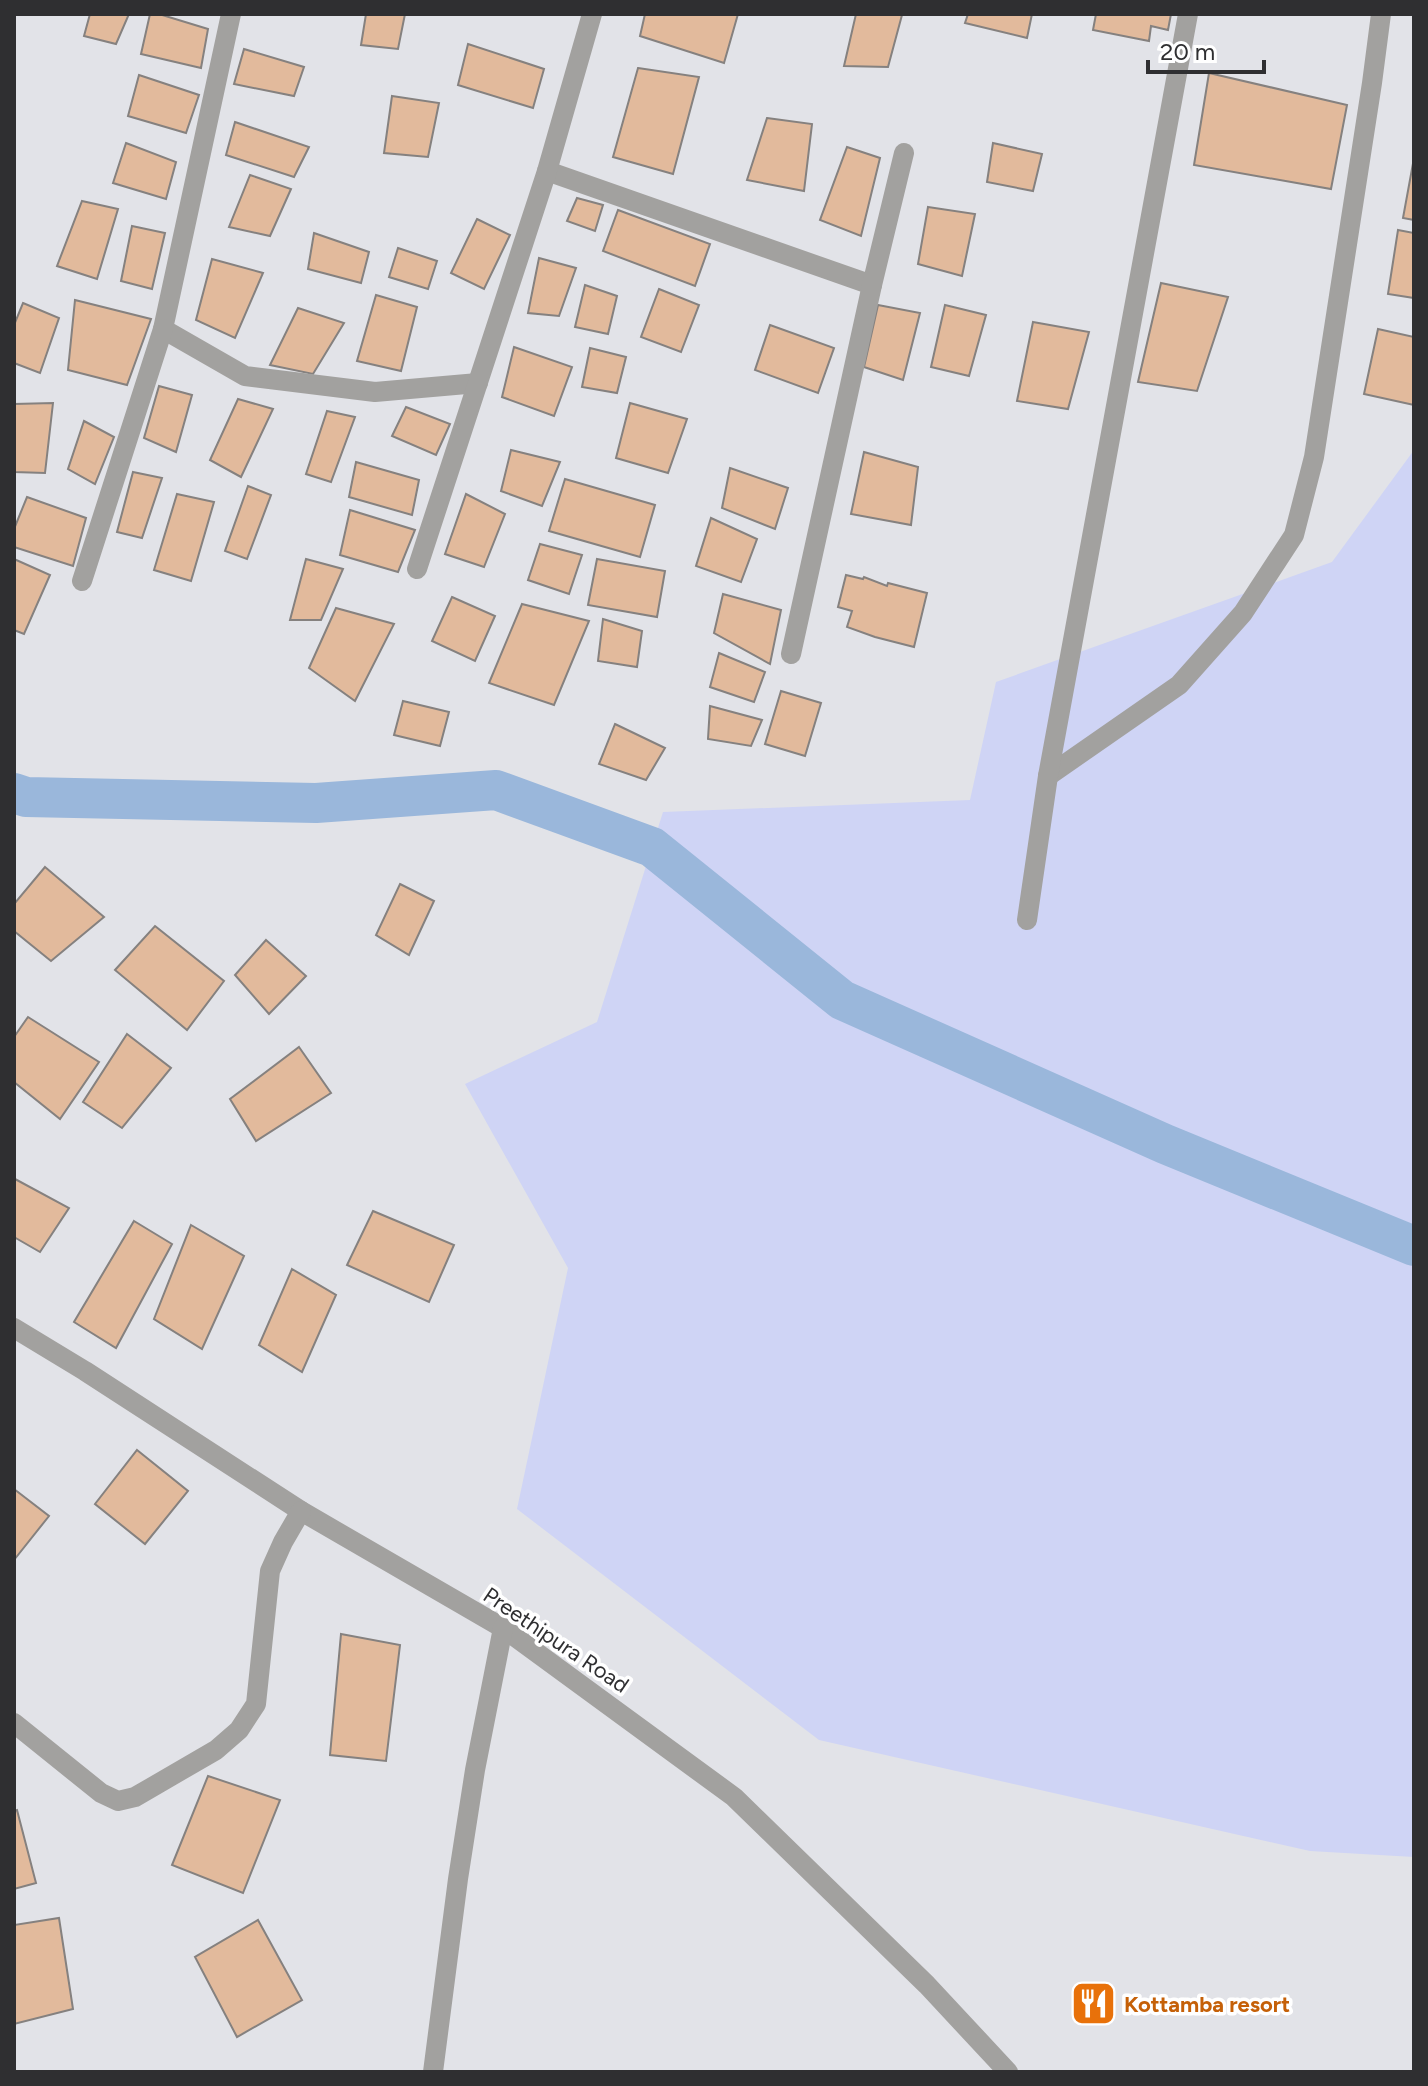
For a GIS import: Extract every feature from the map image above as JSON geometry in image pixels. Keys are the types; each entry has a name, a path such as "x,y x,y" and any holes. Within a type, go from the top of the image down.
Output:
{"street":[{"path":"82,581 163,329 231,14"},
{"path":"417,569 547,171 592,14"},
{"path":"1027,920 1048,776 1188,14"},
{"path":"1048,776 1179,685 1243,613 1294,535 1314,457 1381,14"},
{"path":"791,654 904,153"},
{"path":"547,171 872,285"},
{"path":"163,329 245,376 375,392 478,383"},
{"name":"Preethipura Road","path":"14,1328 301,1511 503,1628 734,1797 927,1985 1008,2072"},
{"path":"14,1723 101,1793 118,1801 135,1797 216,1750 239,1730 256,1704 270,1571 301,1511"},
{"path":"433,2072 467,1817 503,1628"}],"shaded area":[{"path":"1414,450 1414,1857 1310,1851 819,1740 517,1509 568,1268 465,1084 597,1022 663,812 970,800 996,682 1332,562"}],"building":[{"path":"90,14 129,14 116,44 84,36"},
{"path":"150,14 208,29 201,68 141,54"},
{"path":"366,14 405,14 398,49 361,45"},
{"path":"645,14 738,14 724,63 640,36"},
{"path":"856,14 902,15 888,67 844,66"},
{"path":"968,14 1032,14 1027,38 965,23"},
{"path":"1096,14 1171,14 1168,30 1151,26 1149,41 1093,30"},
{"path":"468,44 544,69 533,108 458,85"},
{"path":"244,49 304,67 294,96 234,84"},
{"path":"638,68 699,77 673,174 613,157"},
{"path":"1209,73 1347,105 1331,189 1194,165"},
{"path":"139,75 199,95 186,133 128,116"},
{"path":"392,96 439,103 428,157 384,153"},
{"path":"767,118 812,124 804,191 747,180"},
{"path":"235,122 309,147 294,177 226,155"},
{"path":"126,143 176,162 166,199 113,183"},
{"path":"993,143 1042,154 1033,191 987,182"},
{"path":"847,147 880,158 861,236 820,220"},
{"path":"1414,158 1414,220 1403,218"},
{"path":"250,175 291,189 270,236 229,227"},
{"path":"577,198 603,205 595,231 567,221"},
{"path":"82,201 118,209 97,279 57,266"},
{"path":"928,207 975,214 962,276 918,264"},
{"path":"618,210 710,244 695,286 603,251"},
{"path":"477,219 510,235 484,289 451,273"},
{"path":"132,226 165,233 152,289 121,281"},
{"path":"1398,230 1414,233 1414,298 1388,294"},
{"path":"314,233 369,252 361,283 308,269"},
{"path":"398,248 437,261 428,289 389,277"},
{"path":"539,258 576,268 559,316 528,313"},
{"path":"212,259 263,273 235,338 196,320"},
{"path":"1161,283 1228,297 1197,391 1138,382"},
{"path":"585,285 617,296 608,334 575,327"},
{"path":"659,289 699,305 681,352 641,337"},
{"path":"376,295 417,307 401,371 357,361"},
{"path":"75,300 151,319 127,385 68,370"},
{"path":"23,303 59,318 40,373 14,363 14,325"},
{"path":"878,305 920,313 903,380 864,367"},
{"path":"945,305 986,315 969,376 931,367"},
{"path":"298,308 344,323 313,374 270,365"},
{"path":"1033,322 1089,332 1068,409 1017,401"},
{"path":"770,325 834,348 818,393 755,370"},
{"path":"1378,329 1414,337 1414,405 1364,394"},
{"path":"514,347 572,367 554,416 502,397"},
{"path":"590,348 626,357 617,393 582,387"},
{"path":"159,386 192,395 176,452 144,438"},
{"path":"238,399 273,409 241,477 210,460"},
{"path":"53,403 45,473 14,472 14,404"},
{"path":"630,403 687,419 668,473 616,458"},
{"path":"406,407 450,424 436,455 392,436"},
{"path":"327,411 355,417 331,482 306,474"},
{"path":"84,421 114,437 95,484 68,469"},
{"path":"511,450 560,462 542,506 501,491"},
{"path":"864,452 918,467 911,525 851,514"},
{"path":"356,462 419,480 412,515 349,497"},
{"path":"730,468 788,488 775,529 722,508"},
{"path":"133,472 162,478 142,538 117,532"},
{"path":"565,479 655,505 640,557 549,531"},
{"path":"248,486 271,495 247,559 225,551"},
{"path":"177,494 214,502 191,581 154,570"},
{"path":"466,494 505,514 484,567 445,554"},
{"path":"27,497 86,518 73,566 14,547 14,529"},
{"path":"350,510 415,530 398,572 340,555"},
{"path":"711,518 757,539 741,582 696,566"},
{"path":"540,544 582,555 569,594 528,580"},
{"path":"14,559 50,575 24,634 14,630"},
{"path":"306,559 343,569 321,620 290,620"},
{"path":"597,559 665,571 657,617 588,605"},
{"path":"846,575 927,593 914,647 847,627 852,611 838,607"},
{"path":"723,594 781,610 770,664 714,633"},
{"path":"452,597 495,616 475,661 432,641"},
{"path":"522,604 589,621 554,705 489,683"},
{"path":"336,608 394,624 355,701 309,668"},
{"path":"603,619 642,631 637,667 598,661"},
{"path":"719,653 765,672 754,702 710,687"},
{"path":"781,691 821,703 805,756 765,744"},
{"path":"403,701 449,712 440,746 394,735"},
{"path":"710,706 762,720 751,746 708,739"},
{"path":"615,724 665,748 646,780 599,764"},
{"path":"45,867 104,917 51,961 14,931 14,904"},
{"path":"400,884 434,901 409,955 376,935"},
{"path":"155,926 224,981 187,1030 115,970"},
{"path":"266,940 306,976 269,1014 235,975"},
{"path":"28,1017 99,1062 60,1119 14,1082 14,1037"},
{"path":"127,1034 171,1068 122,1128 83,1102"},
{"path":"299,1047 331,1093 256,1141 230,1099"},
{"path":"15,1179 69,1208 40,1252 14,1237"},
{"path":"373,1211 454,1245 429,1302 347,1265"},
{"path":"134,1221 172,1244 116,1348 74,1322"},
{"path":"191,1225 244,1256 202,1349 154,1319"},
{"path":"292,1269 336,1295 302,1372 259,1345"},
{"path":"137,1450 188,1491 145,1544 95,1504"},
{"path":"14,1489 49,1516 14,1560"},
{"path":"341,1634 400,1645 386,1761 330,1755"},
{"path":"208,1776 280,1800 243,1893 172,1865"},
{"path":"17,1810 36,1883 14,1889 14,1811"},
{"path":"59,1918 73,2009 14,2024 14,1925"},
{"path":"258,1920 302,2000 237,2037 195,1957"}],"waterway":[{"path":"14,793 26,797 316,803 496,790 652,847 842,1000 1165,1144 1414,1246"}],"place":[{"name":"Kottamba resort","path":"1093,2004"}]}
